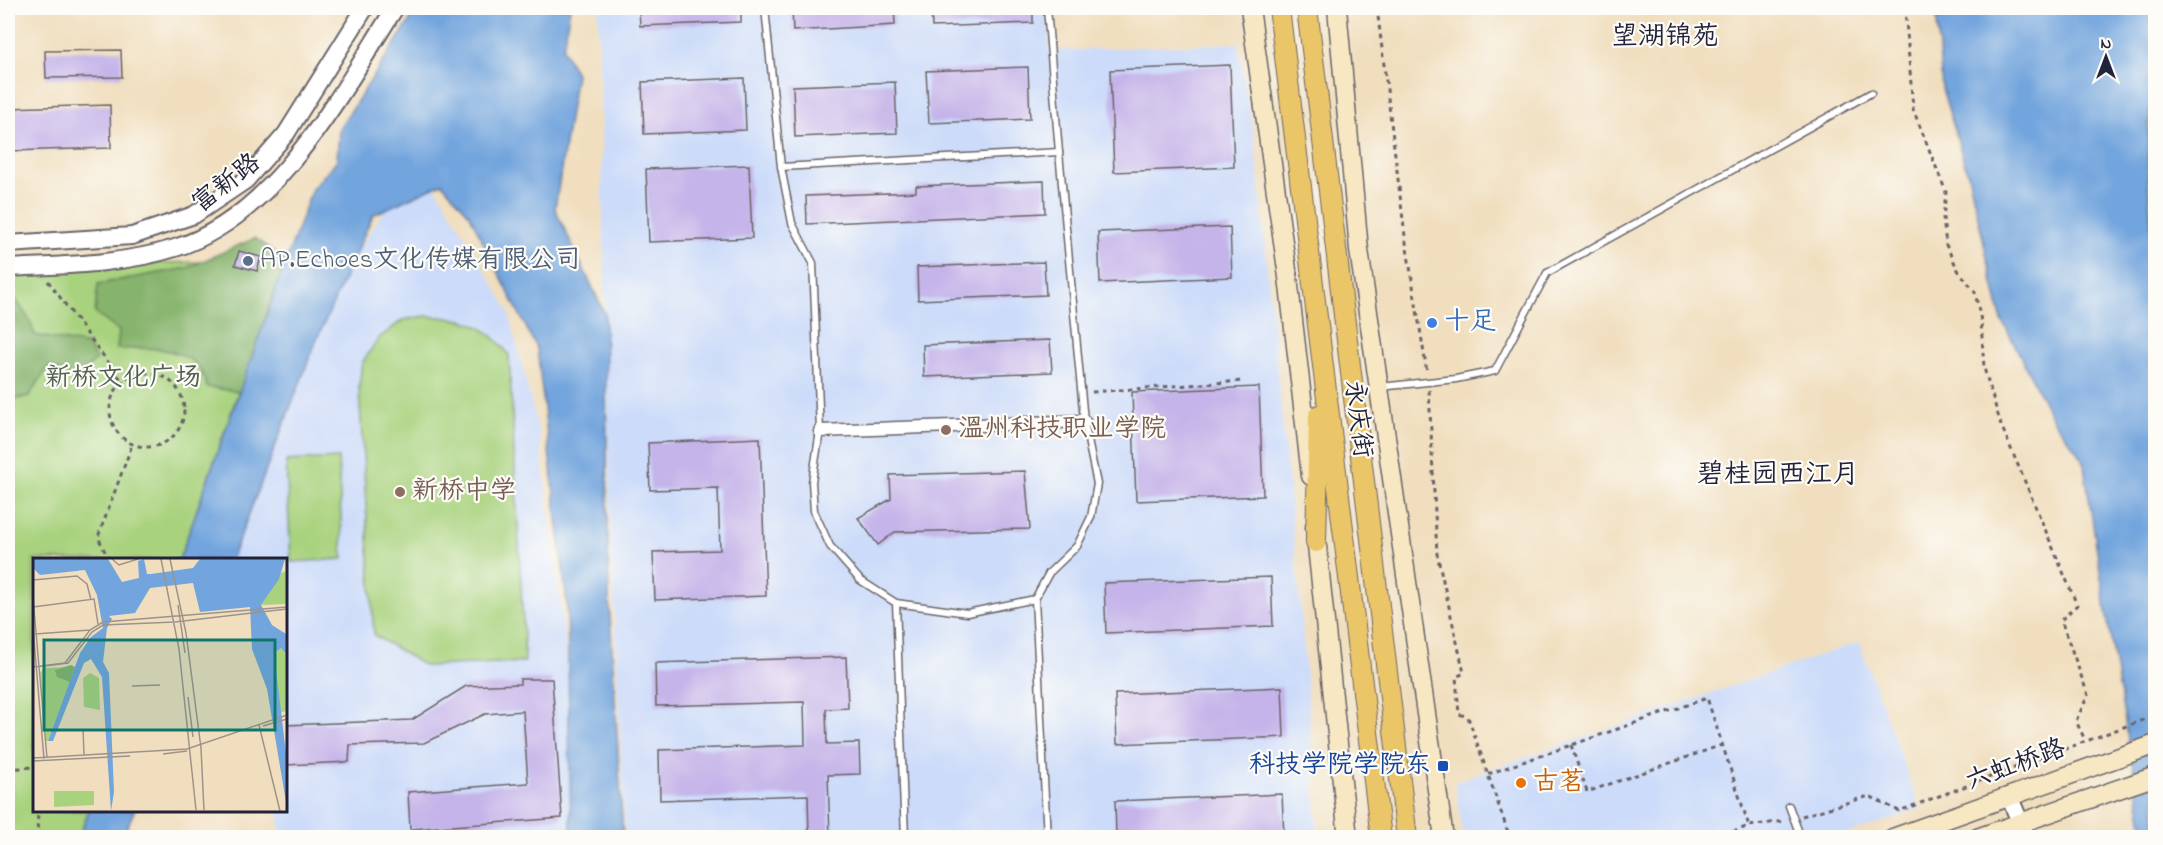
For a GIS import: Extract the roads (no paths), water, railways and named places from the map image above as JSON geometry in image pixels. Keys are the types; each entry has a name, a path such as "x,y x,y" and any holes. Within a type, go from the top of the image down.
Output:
{"main road":[{"path":"1250,8 1288,277 1348,837"},
{"name":"永庆街","path":"1279,8 1381,837"},
{"name":"永庆街","path":"1307,8 1407,837"},
{"path":"1337,8 1359,250 1444,837"},
{"path":"1316,542 1320,343"},
{"name":"六虹桥路","path":"1893,837 2156,744"},
{"path":"1977,837 2024,830 2156,776"}],"street":[{"name":"富新路","path":"8,244 132,237 194,216 246,180 286,134 365,8"},
{"name":"富新路","path":"8,268 132,259 177,248 225,224 280,177 306,144 395,8"},
{"path":"820,430 1084,421"},
{"path":"2009,796 2024,830"}],"lane":[{"path":"765,8 781,167 792,223 813,263 820,430 812,482 814,511 830,546 860,580 896,603 967,613 1035,599"},
{"path":"1047,8 1081,393 1084,421 1097,484 1091,517 1077,546 1049,573 1035,599 1047,837"},
{"path":"1379,387 1429,382 1496,371 1547,273 1871,93"},
{"path":"781,167 1059,152"},
{"path":"896,603 905,837"},
{"path":"1789,806 1801,837"}],"water":[{"path":"418,8 570,8 563,49 576,74 555,209 605,314 609,596 623,837 571,837 567,604 537,349 469,214 442,183 373,215 317,339 232,558 180,558 312,189 337,160 339,129"},
{"path":"1936,8 2155,8 2155,95 2151,97 2147,161 2156,267 2155,837 2146,837 2144,831 2107,617 2083,459 2053,420 2001,318 1969,178 1942,88"},
{"path":"88,812 134,812 123,837 79,837"}],"place":[{"name":"AP.Echoes文化传媒有限公司","path":"248,261"},
{"name":"十足","path":"1432,323"},
{"name":"温州科技职业学院","path":"946,430"},
{"name":"新桥中学","path":"400,492"},
{"name":"科技学院学院东","path":"1443,766"},
{"name":"古茗","path":"1521,783"}],"district":[{"name":"望湖锦苑","path":"1665,37"},
{"name":"碧桂园西江月","path":"1778,475"}],"park label":[{"name":"新桥文化广场","path":"123,379"}]}
